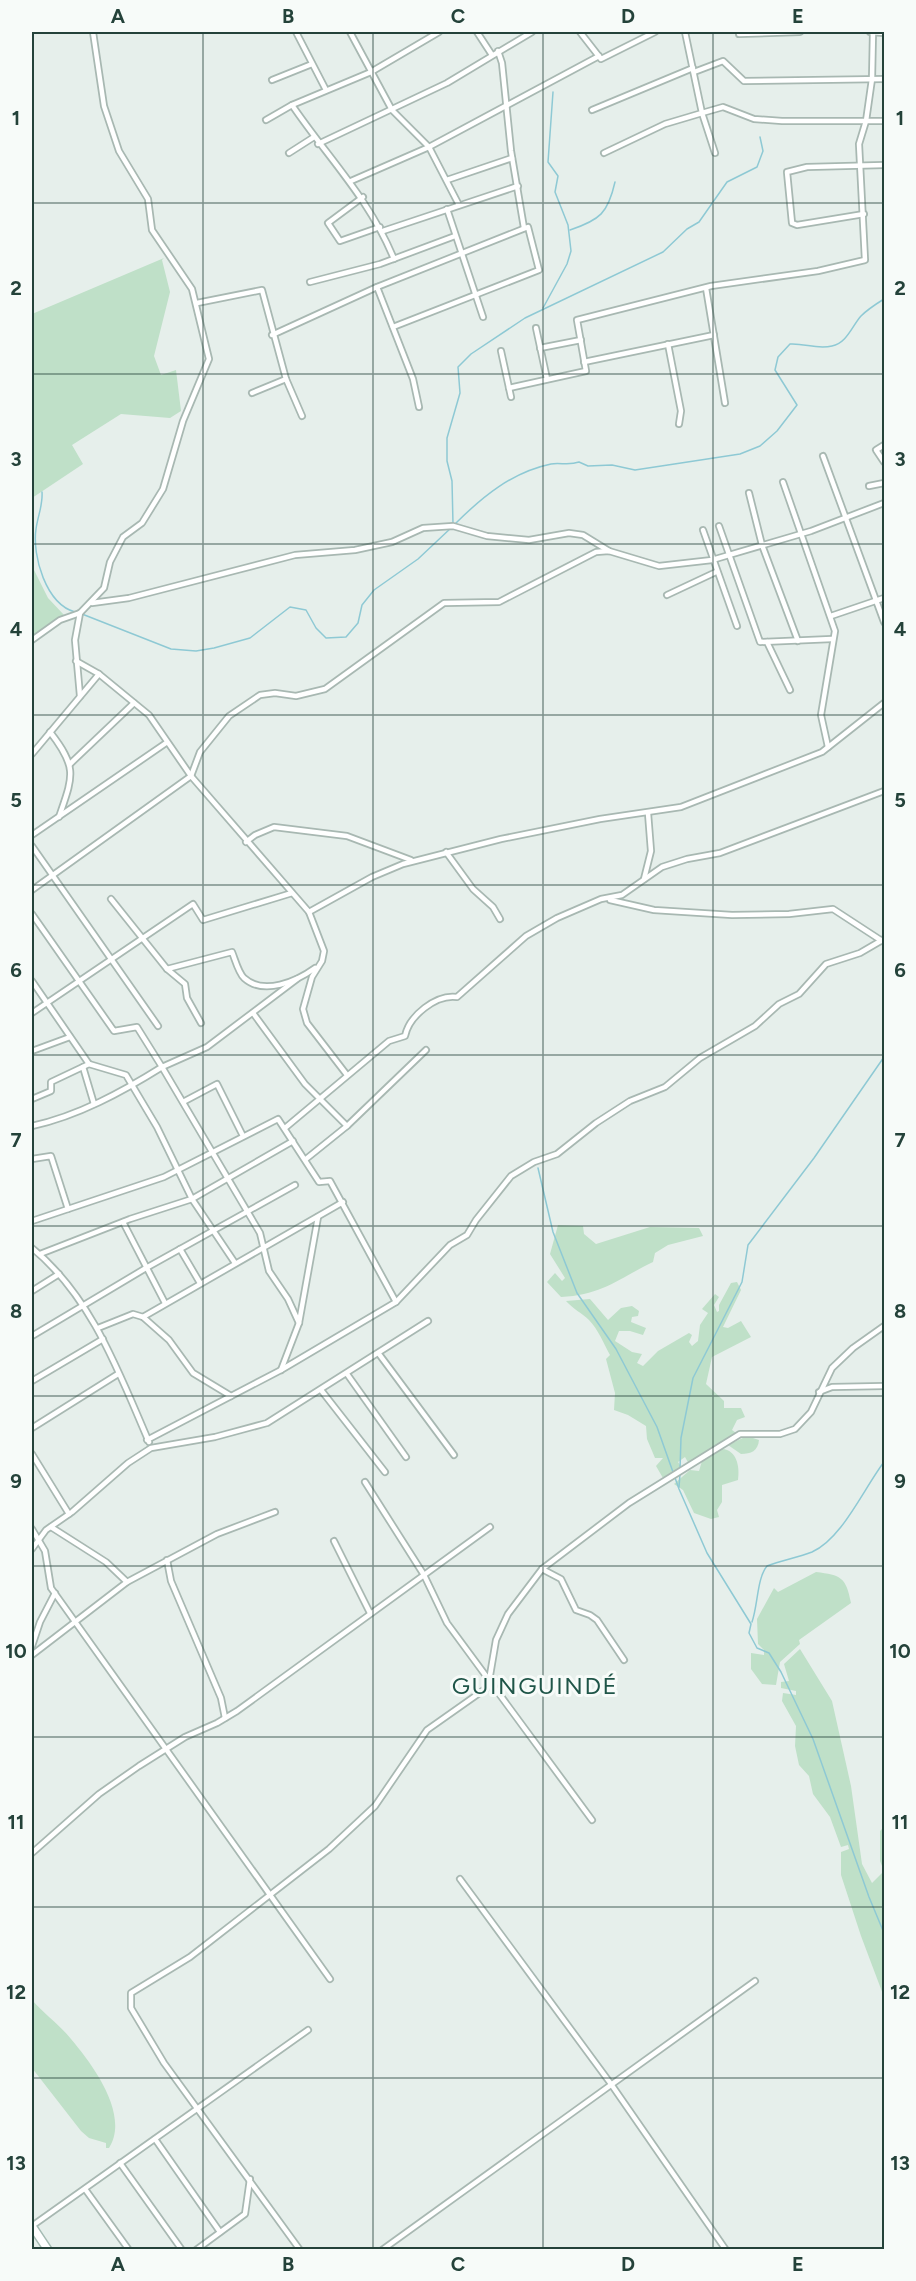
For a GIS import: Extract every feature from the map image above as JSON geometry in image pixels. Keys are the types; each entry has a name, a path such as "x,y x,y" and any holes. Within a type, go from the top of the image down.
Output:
{"main road":[{"path":"32,2226 48,2250"}],"street":[{"path":"32,640 60,620 80,613 104,588 110,562 123,537 142,523 162,489 183,421 209,361 196,303 189,284 152,230 148,199 119,151 104,106 93,32"},
{"path":"296,32 326,90"},
{"path":"350,32 392,110 429,147 459,205"},
{"path":"266,120 292,105 370,72 439,32"},
{"path":"477,32 492,55"},
{"path":"318,144 447,83 532,32"},
{"path":"580,32 601,59 655,32"},
{"path":"685,32 702,113 715,153"},
{"path":"739,34 800,32"},
{"path":"509,388 586,371 577,320 706,288 818,271 865,260 859,144 867,121 872,79 872,32 885,33"},
{"path":"498,51 524,228"},
{"path":"351,182 429,147 599,56"},
{"path":"592,110 723,61 744,81 885,79"},
{"path":"272,80 312,64"},
{"path":"292,105 318,144 363,197 394,259"},
{"path":"604,153 665,124 723,107 754,119 885,121"},
{"path":"289,153 314,137"},
{"path":"447,180 512,158"},
{"path":"864,214 797,225 791,221 787,172 807,167 885,165"},
{"path":"363,197 328,223 340,241 518,186"},
{"path":"447,209 483,317"},
{"path":"272,335 377,287 528,227 539,270 393,327"},
{"path":"310,282 394,259 455,236"},
{"path":"377,287 413,379 419,407"},
{"path":"706,288 725,403"},
{"path":"196,303 262,290 272,335 286,379 302,416"},
{"path":"536,328 547,379"},
{"path":"584,362 714,335"},
{"path":"540,348 581,340"},
{"path":"668,345 681,411 680,424"},
{"path":"501,351 511,397"},
{"path":"252,393 286,379"},
{"path":"885,445 876,450 885,462"},
{"path":"823,456 875,602 885,622"},
{"path":"783,482 835,631 821,715 828,747"},
{"path":"869,486 885,483"},
{"path":"749,493 762,545 798,641"},
{"path":"92,603 129,598 295,555 355,550 392,542 423,528 453,526 487,536 529,540 569,534 583,535 609,551 659,567 712,560 801,533 885,503"},
{"path":"719,526 759,640 767,642 832,639"},
{"path":"703,530 737,626"},
{"path":"32,890 191,776 200,752 229,716 260,695 275,693 296,696 326,689 444,603 499,602 596,552 609,551"},
{"path":"667,595 716,572"},
{"path":"831,616 885,598"},
{"path":"80,613 75,640 80,696"},
{"path":"767,642 790,690"},
{"path":"76,661 99,674 149,715 166,743 191,776 309,912 324,944 324,957 312,977 303,1009 307,1023 347,1075"},
{"path":"32,754 99,674"},
{"path":"70,764 134,703"},
{"path":"309,912 372,877 414,861 600,819 681,807 819,754 885,703"},
{"path":"50,732 68,756 70,764 70,778 58,817"},
{"path":"32,836 166,743"},
{"path":"285,1128 389,1041 405,1036 406,1029 427,1005 451,996 457,997 508,951 541,926 601,899 622,894 654,871 680,861 720,853 885,791"},
{"path":"643,881 651,851 648,813"},
{"path":"246,842 255,835 274,827 347,836 414,861"},
{"path":"32,846 158,1026"},
{"path":"446,852 473,889 493,907 500,919"},
{"path":"32,1013 193,904 203,920 292,893"},
{"path":"111,899 167,969 185,984 187,998 201,1023"},
{"path":"147,1440 281,1370 396,1302 450,1245 467,1235 511,1176 534,1162 557,1154 596,1123 630,1101 665,1087 700,1058 764,1019 779,1004 799,994 826,964 860,953 883,940 832,909 789,914 732,915 654,910 601,899"},
{"path":"32,914 114,1030 137,1027 247,1212 265,1248 268,1271 288,1299 299,1323"},
{"path":"167,969 232,952 243,977 258,985 282,984 297,979"},
{"path":"32,1126 60,1119 94,1104 133,1085 162,1067 207,1047 320,964"},
{"path":"32,981 89,1064 126,1075 192,1199 235,1263"},
{"path":"253,1013 305,1084 347,1126"},
{"path":"33,1049 70,1037"},
{"path":"306,1159 347,1126 426,1050"},
{"path":"32,1099 51,1091 51,1082 89,1064"},
{"path":"83,1067 94,1104"},
{"path":"183,1102 217,1084 243,1137"},
{"path":"32,1221 164,1177 278,1119 319,1182 330,1181 396,1302"},
{"path":"40,1254 123,1222 192,1199 293,1141"},
{"path":"32,1157 51,1156 68,1209"},
{"path":"32,1336 146,1268 295,1185"},
{"path":"142,1317 343,1202"},
{"path":"281,1370 299,1323 318,1217"},
{"path":"123,1222 165,1304"},
{"path":"32,1248 59,1274 98,1328 151,1448"},
{"path":"180,1249 200,1283"},
{"path":"32,1291 59,1274"},
{"path":"98,1328 133,1314 142,1317 169,1340 194,1373 231,1396"},
{"path":"32,1549 39,1538 51,1527 128,1463 151,1448 215,1437 267,1423 428,1321"},
{"path":"300,2250 197,2108 133,2013 129,2002 131,1993 190,1957 329,1849 375,1806 427,1730 484,1691 489,1678 496,1640 508,1614 542,1569 630,1503 740,1434 780,1434 795,1428 811,1412 832,1368 853,1348 885,1326"},
{"path":"32,1381 103,1339"},
{"path":"379,1354 454,1455"},
{"path":"32,1428 118,1374"},
{"path":"347,1374 406,1457"},
{"path":"819,1392 832,1387 885,1386"},
{"path":"321,1390 385,1472"},
{"path":"32,1454 69,1514"},
{"path":"364,1482 424,1575 447,1623 592,1820"},
{"path":"32,1654 127,1582 217,1534 276,1512"},
{"path":"51,1527 106,1562 127,1582"},
{"path":"32,1853 99,1794 166,1749 225,1718 490,1527"},
{"path":"32,1529 45,1551 51,1587 330,1979"},
{"path":"334,1541 370,1613"},
{"path":"167,1560 171,1581 221,1698 225,1718"},
{"path":"542,1569 561,1579 576,1610 597,1620 624,1660"},
{"path":"32,1646 40,1622 55,1593"},
{"path":"460,1879 610,2084 726,2250"},
{"path":"382,2250 755,1981"},
{"path":"32,2226 308,2030"},
{"path":"155,2139 220,2232"},
{"path":"120,2163 182,2250"},
{"path":"196,2250 245,2214 249,2179"},
{"path":"85,2188 129,2250"}],"green space":[{"path":"164,258 162,260 170,292 154,356 161,375 176,370 181,411 170,418 121,414 72,445 83,464 32,498 32,314"},
{"path":"32,566 48,598 64,615 41,632 32,635"},
{"path":"558,1225 583,1226 584,1234 596,1244 650,1227 699,1228 703,1236 668,1245 655,1253 653,1262 599,1290 561,1297 547,1282 555,1273 562,1281 565,1278 550,1254"},
{"path":"737,1282 741,1290 723,1327 728,1328 741,1321 751,1337 712,1357 706,1384 724,1401 724,1408 741,1408 745,1417 737,1420 732,1430 736,1433 689,1464 685,1457 678,1462 682,1468 663,1478 656,1466 663,1458 655,1458 647,1439 646,1426 614,1410 615,1393 606,1359 610,1355 601,1337 589,1320 566,1301 590,1299 608,1320 621,1308 632,1306 639,1311 638,1316 632,1317 631,1322 646,1328 643,1335 630,1331 619,1331 615,1341 632,1352 642,1354 637,1363 643,1366 658,1351 689,1333 692,1335 689,1342 692,1346 698,1341 700,1325 708,1313 702,1309 715,1294 719,1297 714,1305 717,1312 719,1311 719,1305 731,1283"},
{"path":"747,1436 759,1440 756,1449 751,1452 741,1454 728,1445"},
{"path":"722,1449 731,1452 734,1456 738,1480 722,1485 722,1502 717,1510 719,1517 711,1519 694,1513 683,1490 674,1484 690,1470 699,1471 702,1461"},
{"path":"816,1572 831,1574 841,1579 847,1588 851,1603 799,1640 800,1644 780,1662 776,1685 762,1684 751,1669 751,1653 764,1655 764,1650 758,1644 757,1619 774,1588 778,1592"},
{"path":"800,1649 832,1701 851,1786 862,1864 872,1883 884,1871 884,1997 841,1875 841,1852 849,1849 848,1845 841,1847 830,1817 813,1794 809,1776 799,1765 795,1746 796,1726 782,1701 783,1693 796,1695 796,1691 781,1688 781,1682 789,1681 784,1664"},
{"path":"884,1827 884,1871 880,1861 880,1831"},
{"path":"32,2000 80,2050 106,2091 115,2121 114,2135 109,2148 106,2148 106,2143 89,2138 81,2131 32,2068"}],"waterway":[{"path":"543,308 567,264 571,251 568,225 555,192 558,176 548,162 553,92"},
{"path":"453,524 452,481 447,461 447,438 460,393 458,367 471,354 525,318 663,252 687,229 699,222 727,182 757,167 763,151 760,137"},
{"path":"570,230 589,223 601,214 606,208 615,182"},
{"path":"455,524 498,487 523,473 551,464 579,462 588,466 612,465 635,470 740,454 760,446 777,431 797,405 775,370 778,357 790,344 821,347 837,344 845,338 861,316 884,299"},
{"path":"42,492 35,540 39,565 43,578 56,599 75,612"},
{"path":"82,614 171,649 196,651 250,638 290,607 306,610 316,628 326,638 346,637 358,623 362,605 374,590 418,559 452,527"},
{"path":"680,1469 681,1438 693,1378 742,1282 748,1245 814,1158 884,1057"},
{"path":"538,1168 553,1232 577,1293 616,1349 657,1427 679,1489 707,1553 751,1624 749,1633 757,1648 769,1653 781,1672 813,1739 884,1933"},
{"path":"752,1622 761,1577 767,1566 812,1552 823,1545 843,1525 884,1462"},
{"path":"679,1487 680,1474"}],"district":[{"name":"GUINGUINDÉ","path":"535,1685"}]}
